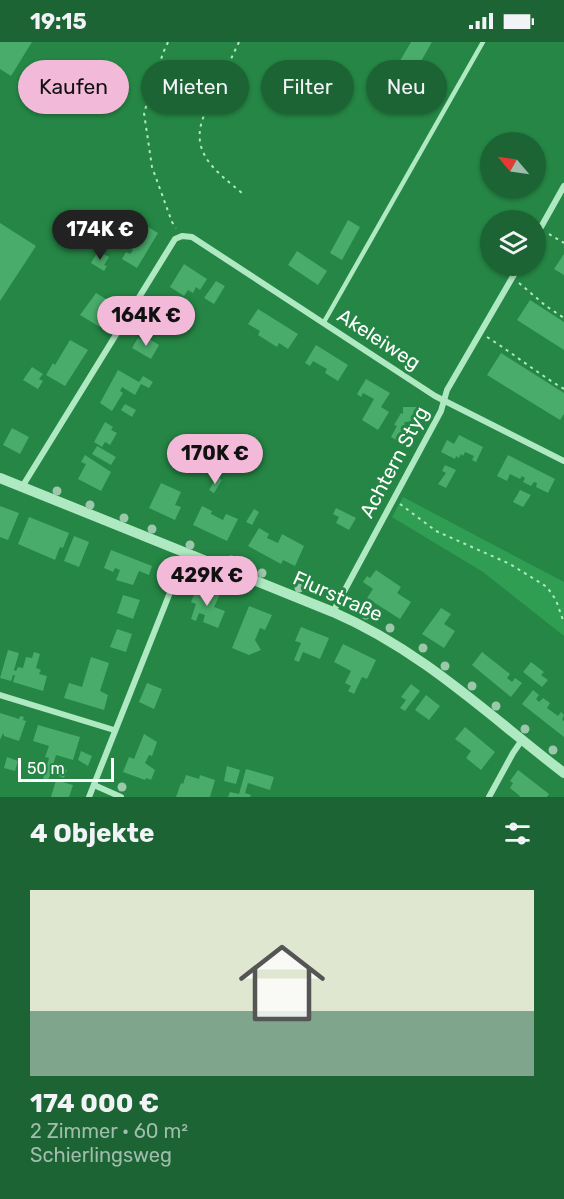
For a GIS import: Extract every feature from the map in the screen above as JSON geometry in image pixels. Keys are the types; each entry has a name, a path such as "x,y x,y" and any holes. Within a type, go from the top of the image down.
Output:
{"street":[{"path":"546,218 564,186"},
{"name":"Akeleiweg","path":"182,236 192,237 444,401 564,461"},
{"path":"22,487 175,239 182,236"},
{"name":"Achtern Styg","path":"333,612 441,411 447,390 513,276"},
{"name":"Flurstraße","path":"0,478 333,612 376,632 414,655 564,773"},
{"path":"89,797 186,552"},
{"path":"0,695 114,730"},
{"path":"489,797 522,740"},
{"path":"94,785 121,797"}],"lane":[{"path":"324,322 483,42"}],"path":[{"path":"168,42 144,113 152,167 172,222 182,236"},
{"path":"239,42 198,130 199,142 210,166 242,193"},
{"path":"546,232 564,243"},
{"path":"517,282 564,318"},
{"path":"486,336 564,389"},
{"path":"408,424 425,428"},
{"path":"398,502 436,531 510,564 547,587 556,600 564,623"}],"green space":[{"path":"403,497 564,582 564,636 483,572 392,517"}],"building":[{"path":"0,42 32,42 21,60 18,60 18,65 11,76 0,69"},
{"path":"411,42 432,42 422,60 400,60"},
{"path":"348,220 360,227 342,260 330,253"},
{"path":"0,223 36,246 0,301"},
{"path":"148,227 158,233 137,268 122,259 126,252 130,254 133,250 129,248 136,236 140,238"},
{"path":"98,251 109,257 104,265 107,266 104,271 91,263"},
{"path":"297,251 327,271 318,285 288,265"},
{"path":"564,254 564,275 554,269"},
{"path":"184,264 207,279 200,290 196,287 193,293 188,290 184,296 170,287"},
{"path":"216,281 225,286 214,304 204,298"},
{"path":"96,293 114,304 100,327 80,315"},
{"path":"530,300 564,322 564,350 517,320"},
{"path":"162,306 179,316 168,335 151,325"},
{"path":"258,309 298,334 288,349 279,343 277,347 258,335 260,331 248,324"},
{"path":"138,338 146,342 148,338 159,345 151,359 132,348"},
{"path":"70,340 88,350 65,386 46,375"},
{"path":"316,345 348,365 338,381 325,373 327,369 313,361 310,366 305,363"},
{"path":"501,353 564,393 564,414 560,420 487,375"},
{"path":"32,367 43,374 39,379 43,381 38,389 23,380"},
{"path":"118,370 139,382 143,376 153,382 149,388 141,384 135,395 122,387 120,391 123,393 112,411 100,403"},
{"path":"366,379 390,393 381,407 389,412 378,430 362,420 374,399 363,393 361,397 357,394"},
{"path":"125,404 136,410 132,417 121,410"},
{"path":"403,407 418,407 417,421 404,424 414,430 405,445 391,437 397,426 394,425 401,413 403,414"},
{"path":"105,422 113,427 111,430 117,433 110,445 105,442 102,447 94,442"},
{"path":"12,428 29,437 20,454 3,445"},
{"path":"459,435 483,447 476,462 472,460 474,456 465,452 463,456 461,454 455,459 441,452 447,440 454,444"},
{"path":"97,446 116,457 111,465 92,454"},
{"path":"85,455 111,472 101,491 78,479 86,464 81,462"},
{"path":"508,455 555,479 548,493 536,487 537,483 534,482 531,486 523,482 525,478 522,476 520,479 510,474 507,481 497,476"},
{"path":"445,465 456,470 446,488 438,484 446,473 442,471"},
{"path":"217,477 222,480 214,493 209,490"},
{"path":"161,483 181,492 175,505 181,507 175,520 149,508"},
{"path":"520,490 531,495 523,507 513,502"},
{"path":"0,506 19,513 8,540 0,537"},
{"path":"202,506 223,520 226,514 238,519 227,541 193,525"},
{"path":"336,508 356,518 349,530 336,523 339,517 333,514"},
{"path":"254,509 259,512 252,525 246,522"},
{"path":"29,517 69,533 55,560 18,544"},
{"path":"259,528 269,534 267,538 278,543 282,534 304,546 295,566 283,560 281,564 248,546"},
{"path":"74,536 89,542 79,567 64,561"},
{"path":"111,550 152,566 149,575 139,571 133,585 116,580 120,570 115,568 113,572 104,568"},
{"path":"376,570 401,587 397,593 411,602 400,619 367,598 373,589 363,582 367,576 370,578"},
{"path":"198,585 220,594 214,607 225,611 218,628 203,622 205,615 199,613 196,621 191,619 196,604 191,602"},
{"path":"123,595 140,600 133,619 117,613"},
{"path":"249,606 272,615 265,630 260,628 255,640 261,650 249,655 232,648"},
{"path":"441,608 451,614 444,624 455,631 444,648 422,634"},
{"path":"301,627 329,638 320,659 303,652 299,662 294,660 301,643 295,641"},
{"path":"117,629 132,634 126,652 110,647"},
{"path":"343,644 376,660 367,679 362,677 354,694 348,691 351,686 345,683 351,671 334,662"},
{"path":"8,650 19,653 14,670 16,671 18,667 23,668 26,657 32,658 34,652 40,654 36,668 41,670 39,674 47,676 43,691 13,682 15,675 11,681 0,678"},
{"path":"482,652 510,674 507,678 512,682 515,678 522,683 511,697 472,665"},
{"path":"91,657 109,663 100,691 108,695 104,710 64,698 69,683 82,687"},
{"path":"531,662 544,672 541,675 548,680 542,687 523,672"},
{"path":"147,683 162,689 154,709 139,702"},
{"path":"411,684 420,691 405,711 400,708 406,700 401,697"},
{"path":"533,690 539,695 536,699 539,702 543,698 550,703 547,708 558,716 561,712 564,715 562,720 564,721 564,737 522,704"},
{"path":"426,695 440,706 429,720 415,710"},
{"path":"0,713 19,719 20,716 24,717 23,720 26,721 19,741 4,736 3,733 0,740"},
{"path":"38,725 80,737 73,760 56,755 53,765 67,770 64,778 51,773 48,780 43,779 49,758 45,757 49,746 33,741"},
{"path":"465,727 495,752 481,770 466,758 471,751 455,739"},
{"path":"144,734 157,742 152,756 149,755 145,763 155,770 151,780 123,772 129,757 134,759"},
{"path":"81,751 92,756 88,766 78,760"},
{"path":"7,757 18,761 15,771 4,768"},
{"path":"227,766 240,770 236,784 224,781"},
{"path":"246,769 274,777 270,790 248,783 245,793 251,795 250,797 228,797 230,792 239,794"},
{"path":"518,770 549,794 547,797 519,797 510,788 513,783 510,781"},
{"path":"186,775 199,779 200,775 215,780 210,797 176,797"},
{"path":"56,780 73,785 69,797 51,797"}]}
